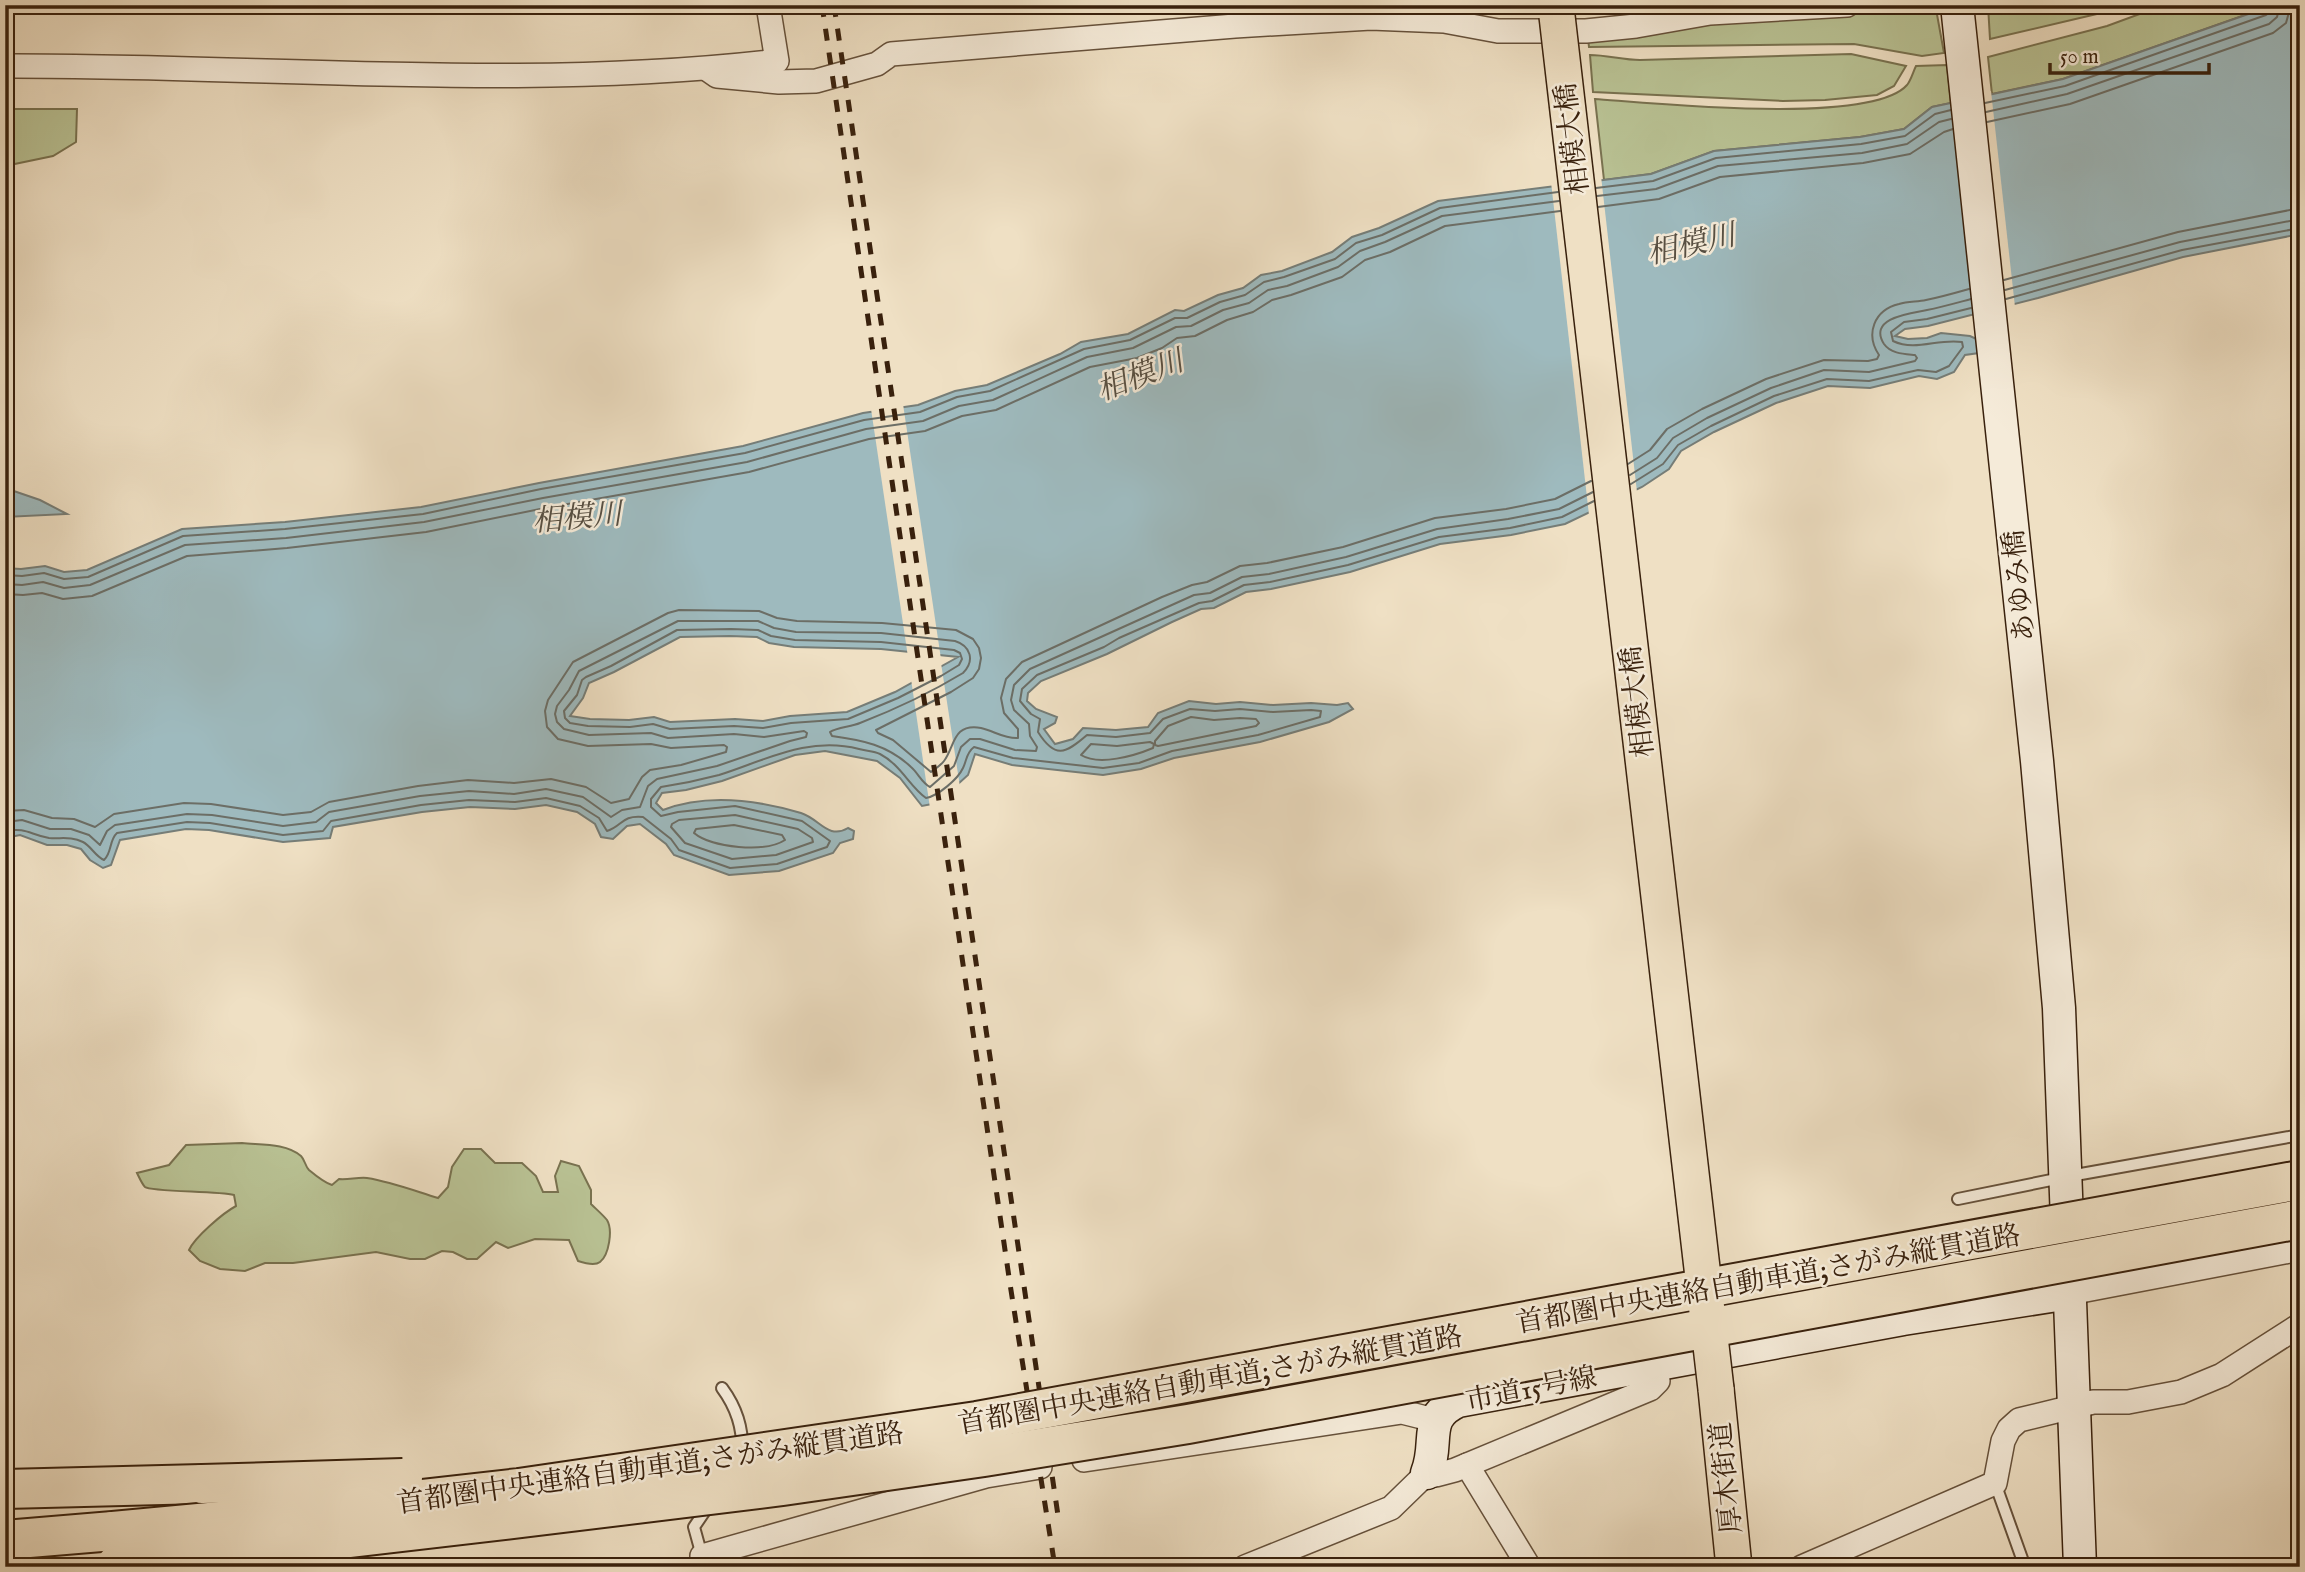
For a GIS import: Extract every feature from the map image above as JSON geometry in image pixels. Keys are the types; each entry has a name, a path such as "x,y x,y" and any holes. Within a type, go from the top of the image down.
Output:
{"highway":[{"name":"首都圏中央連絡自動車道;さがみ縦貫道路","path":"108,1554 263,1517 519,1488 977,1421 2300,1180"},
{"name":"首都圏中央連絡自動車道;さがみ縦貫道路","path":"108,1554 783,1486 984,1457 1188,1424 2300,1219"},
{"path":"5,1489 447,1476 548,1468 842,1431 977,1421"},
{"path":"338,1567 783,1486"},
{"path":"5,1540 108,1554"}],"main road":[{"name":"相模大橋","path":"1556,10 1716,1389"},
{"name":"厚木街道","path":"1716,1389 1734,1567"}],"street":[{"path":"5,66 478,75 648,73 707,69 776,61 768,5"},
{"path":"707,69 718,76 795,83 816,81 877,64 891,54 1384,11 1498,31 1531,32 1586,31 1636,26 1710,9 1847,5"},
{"name":"あゆみ橋","path":"1957,6 2037,761 2059,1008 2080,1567"},
{"path":"2070,1293 2300,1249"},
{"name":"市道15号線","path":"1427,1473 1432,1461 1436,1418 1446,1407 1458,1401 1903,1319 2070,1293"},
{"path":"1802,1567 1995,1483 2003,1441 2009,1429 2019,1420 2093,1402 2128,1402 2181,1392 2222,1375 2300,1325"},
{"path":"1245,1567 1391,1508 1427,1473 1436,1475 1467,1465 1650,1389 1658,1381"},
{"path":"703,1561 986,1476 1402,1412 1436,1418"},
{"path":"1467,1465 1530,1567"}],"lane":[{"path":"1958,1199 2064,1172 2300,1135"},
{"path":"703,1561 694,1527 706,1507 733,1487 738,1475 742,1439 735,1406 722,1388"},
{"path":"1995,1483 2025,1567"}],"green space":[{"path":"1988,5 2116,5 2101,13 1990,39"},
{"path":"2164,5 2266,5 2248,14 2063,79 1992,94 1988,57 2107,26"},
{"path":"1936,9 1944,53 1922,56 1854,44 1589,47 1588,38 1688,23"},
{"path":"1851,54 1906,66 1894,86 1877,95 1783,101 1593,92 1590,55 1640,60"},
{"path":"1947,65 1951,103 1932,107 1904,129 1860,137 1714,151 1651,174 1604,180 1595,99 1759,109 1851,105 1886,98 1907,85 1916,66"},
{"path":"5,109 77,109 76,142 53,156 5,166"},
{"path":"186,1145 273,1145 295,1152 309,1170 332,1185 339,1179 367,1178 438,1198 448,1187 452,1167 464,1149 481,1149 495,1163 522,1163 536,1176 543,1192 558,1192 555,1176 561,1161 579,1166 591,1190 591,1204 609,1224 608,1248 600,1262 592,1264 578,1261 569,1240 535,1239 508,1248 496,1242 477,1259 467,1259 453,1252 442,1251 425,1259 410,1259 376,1252 293,1263 265,1263 245,1271 220,1269 200,1261 189,1250 210,1226 236,1206 234,1195 150,1189 144,1186 137,1173 169,1165"}],"water":[{"name":"相模川","path":"2274,5 2300,5 2300,234 2183,257 2038,298 1928,326 1905,329 1895,336 1908,339 1927,338 1941,333 1970,336 1985,343 1979,353 1965,355 1954,372 1937,379 1919,376 1870,388 1828,386 1776,403 1681,451 1669,469 1642,487 1565,524 1511,535 1440,544 1350,572 1246,592 1214,608 1201,609 1107,654 1041,681 1028,693 1027,701 1036,709 1057,717 1055,723 1044,729 1055,744 1073,739 1083,728 1116,730 1148,727 1158,713 1189,701 1273,705 1348,703 1353,709 1329,722 1260,742 1103,775 1012,765 975,754 968,775 937,803 922,806 900,778 877,761 825,751 795,755 722,781 662,793 656,803 663,810 697,801 732,800 801,813 835,832 848,828 854,831 853,839 840,843 833,853 779,871 729,875 674,855 666,844 640,824 627,826 613,839 601,837 595,824 577,812 546,805 515,809 470,807 422,812 333,827 330,838 283,842 186,829 120,840 111,865 103,868 90,860 81,849 67,845 47,845 20,835 5,838 5,568 45,566 64,572 87,570 182,529 285,522 421,507 743,446 863,413 918,405 955,391 987,385 1060,354 1081,342 1128,334 1175,310 1184,311 1218,295 1243,288 1261,275 1282,271 1332,252 1352,237 1379,228 1438,201 1651,174 1714,151 1860,137 1904,129 1932,107 2063,79","holes":["680,637 757,637 769,643 794,647 881,649 958,657 895,692 847,712 763,721 735,719 670,722 654,717 629,720 570,716 583,698 589,683"]},
{"path":"5,488 40,500 67,514 5,517"}],"pier":[{"path":"1991,91 2015,307 1976,318 1951,99"},
{"path":"1601,176 1637,492 1589,515 1551,182"},
{"path":"903,404 941,659 908,657 871,409"},
{"path":"941,663 960,787 939,806 930,808 911,679"}],"railway":[{"path":"822,5 1010,1284 1055,1567"},
{"path":"834,5 1059,1522"}]}
